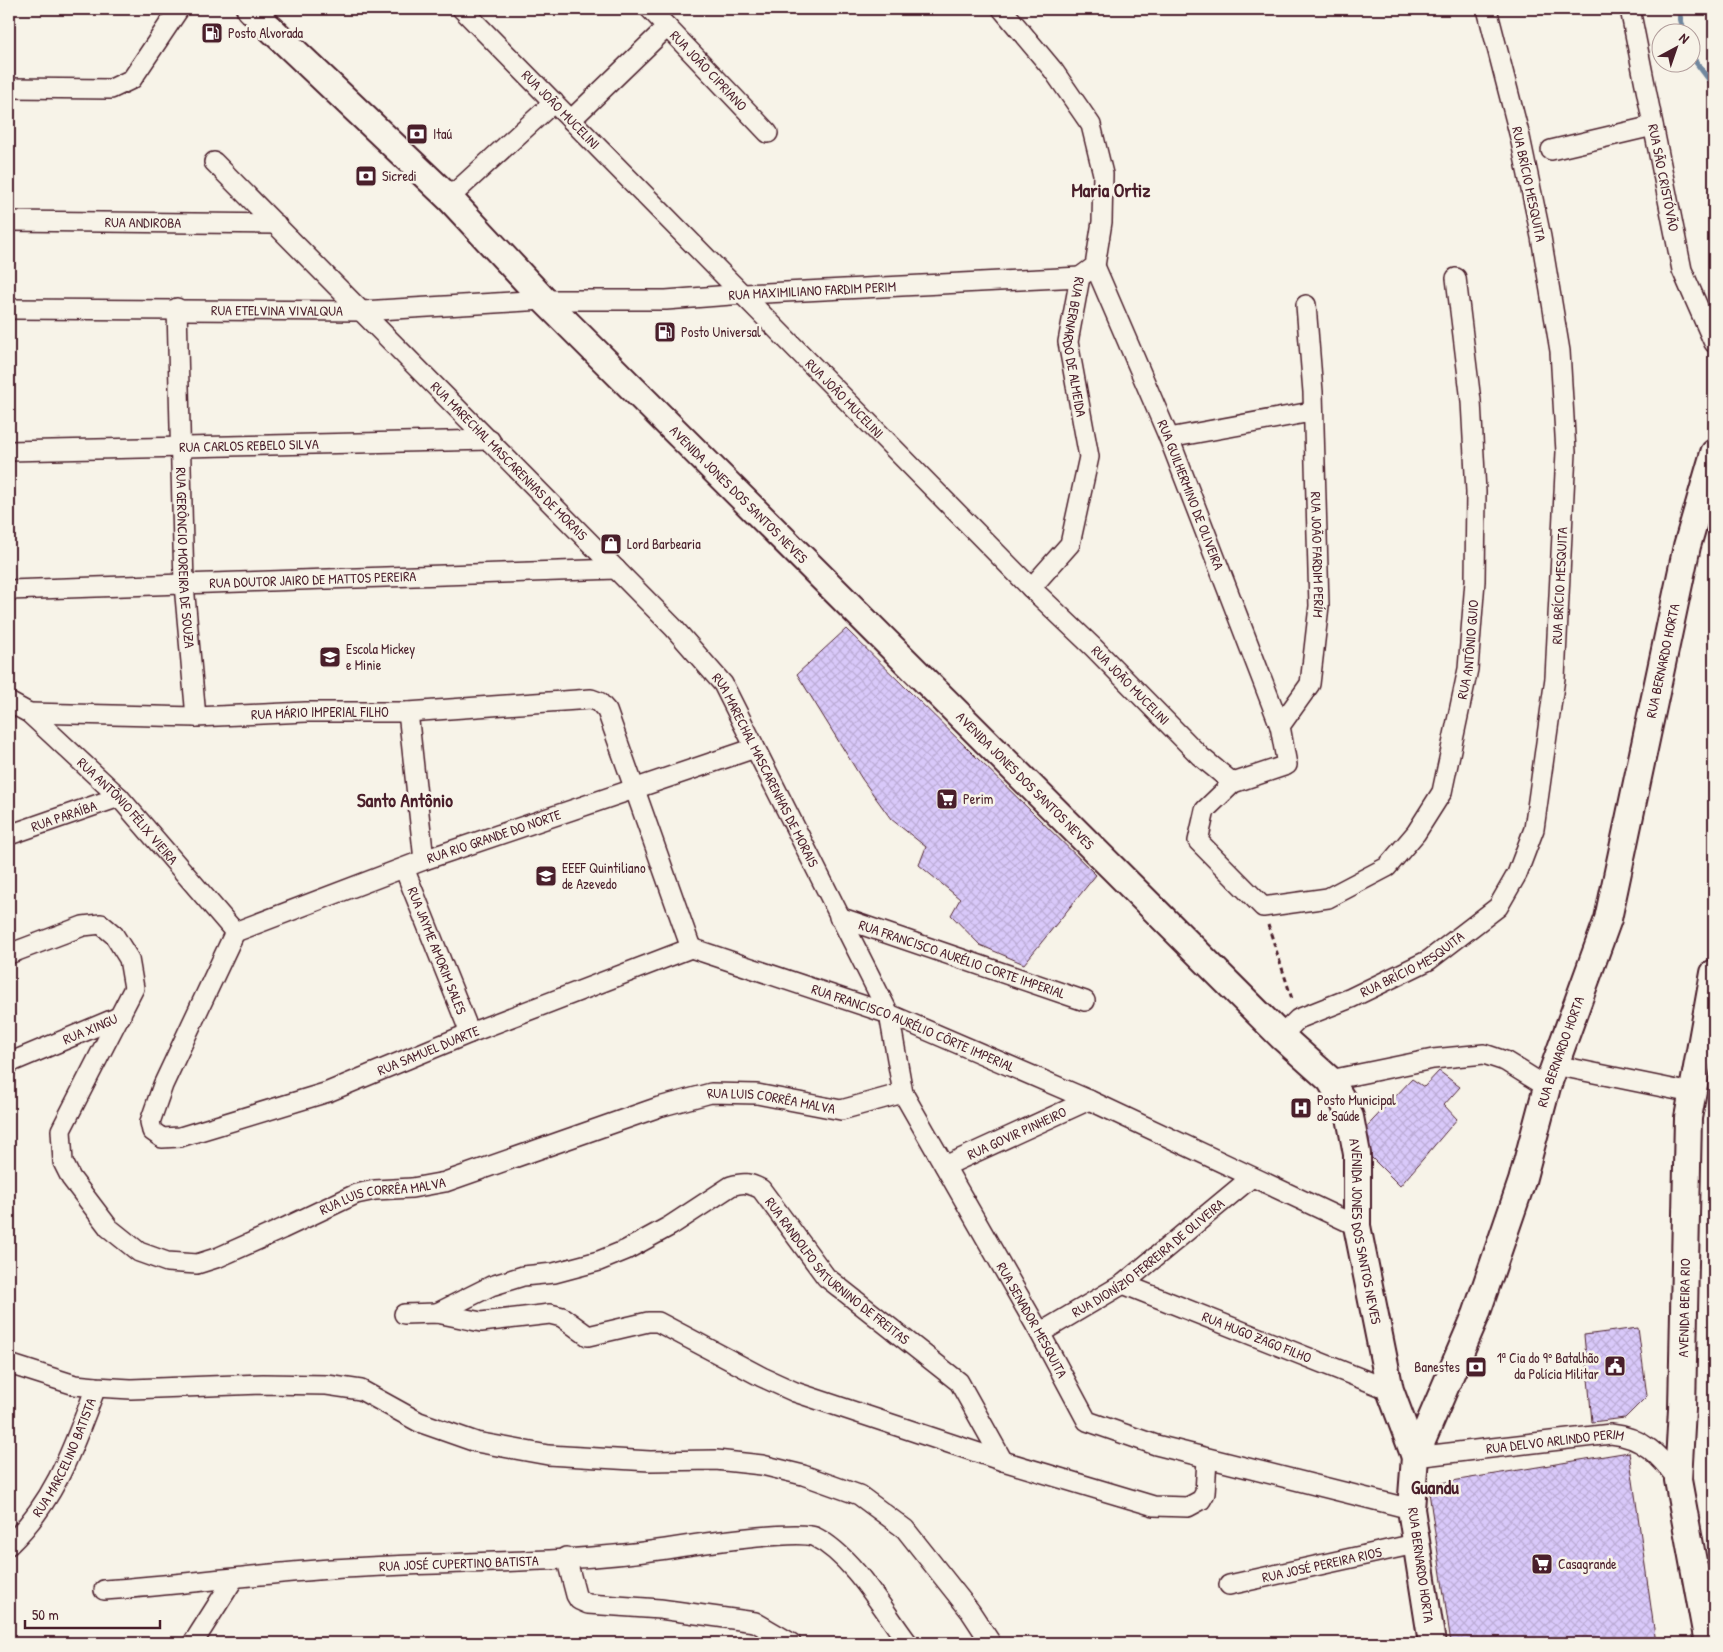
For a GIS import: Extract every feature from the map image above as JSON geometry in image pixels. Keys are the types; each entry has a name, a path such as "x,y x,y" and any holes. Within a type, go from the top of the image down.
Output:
{"main road":[{"name":"AVENIDA JONES DOS SANTOS NEVES","path":"250,9 449,198 544,300 1290,1028 1330,1080 1350,1116 1357,1154 1357,1226 1390,1390 1415,1457"},
{"name":"RUA BERNARDO HORTA","path":"1432,1643 1411,1510 1415,1457 1476,1315 1522,1181 1551,1076 1608,919 1687,546 1714,453"},
{"name":"AVENIDA BEIRA RIO","path":"1708,1643 1678,1480 1682,1409 1688,1118 1714,973"}],"street":[{"path":"9,88 111,88 132,79 179,9"},
{"name":"RUA JOÃO MUCELINI","path":"462,9 1031,588 1093,647 1200,756 1232,783"},
{"name":"RUA JOÃO CIPRIANO","path":"650,9 768,133"},
{"name":"RUA BERNARDO DE ALMEIDA","path":"1002,9 1053,70 1091,125 1103,174 1102,222 1068,342 1089,457 1070,544 1031,588"},
{"name":"RUA BRÍCIO MESQUITA","path":"1290,1028 1429,960 1498,908 1517,874 1534,828 1555,678 1566,443 1560,351 1541,237 1520,137 1487,9"},
{"name":"RUA SÃO CRISTÓVÃO","path":"1630,9 1682,270 1714,342"},
{"path":"571,120 667,27"},
{"path":"449,198 554,102"},
{"path":"1551,150 1653,126"},
{"name":"RUA MARECHAL MASCARENHAS DE MORAIS","path":"214,162 674,627 723,684 839,917"},
{"name":"RUA ANDIROBA","path":"9,221 276,224"},
{"name":"RUA MAXIMILIANO FARDIM PERIM","path":"544,300 666,300 1087,271"},
{"name":"RUA GUILHERMINO DE OLIVEIRA","path":"1087,271 1169,438 1280,726"},
{"name":"RUA ANTÔNIO GUIO","path":"1263,907 1328,898 1387,866 1416,833 1442,792 1468,669 1475,581 1476,492 1471,401 1456,278"},
{"name":"RUA ETELVINA VIVALQUA","path":"9,309 177,308 362,311 544,300"},
{"name":"RUA JOÃO FARDIM PERÍM","path":"1280,726 1310,684 1319,606 1317,496 1306,305"},
{"name":"RUA GERÔNCIO MOREIRA DE SOUZA","path":"177,308 184,585 196,717"},
{"path":"1169,438 1312,412"},
{"name":"RUA CARLOS REBELO SILVA","path":"9,452 490,440"},
{"name":"RUA DOUTOR JAIRO DE MATTOS PEREIRA","path":"9,590 616,569"},
{"name":"RUA MÁRIO IMPERIAL FILHO","path":"29,713 196,717 306,712 408,712 579,699 599,702 607,711 636,787"},
{"name":"RUA ANTÔNIO FÉLIX VIEIRA","path":"9,702 29,713 119,797 235,932"},
{"path":"408,712 424,860"},
{"path":"1263,907 1198,841 1205,810 1232,783 1287,765 1280,726"},
{"name":"RUA RIO GRANDE DO NORTE","path":"235,932 424,860 755,748"},
{"path":"636,787 691,948"},
{"name":"RUA PARAÍBA","path":"9,835 119,797"},
{"name":"RUA JAYME AMORIM SALES","path":"404,868 470,1033"},
{"name":"RUA FRANCISCO AURÉLIO CORTE IMPERIAL","path":"839,917 1085,1001"},
{"name":"RUA SENADOR MESQUITA","path":"839,917 889,1014 903,1093 1040,1333 1087,1421 1156,1445 1411,1510"},
{"name":"RUA XINGU","path":"9,954 83,926 102,924 114,935 129,959 134,988 121,1016 9,1063"},
{"name":"RUA SAMUEL DUARTE","path":"235,932 162,1085 150,1122 152,1131 162,1138 180,1137 328,1092 470,1033 691,948"},
{"name":"RUA FRANCISCO AURÉLIO CÔRTE IMPERIAL","path":"691,948 889,1014 1089,1100 1357,1226"},
{"name":"RUA LUIS CORRÊA MALVA","path":"121,1016 61,1130 63,1162 71,1178 109,1228 139,1252 167,1262 197,1264 237,1249 356,1194 375,1190 412,1188 445,1182 659,1107 711,1093 757,1094 841,1110 903,1093"},
{"path":"1330,1080 1450,1056 1484,1054 1551,1076 1692,1093"},
{"name":"RUA GOVIR PINHEIRO","path":"945,1166 1089,1100"},
{"name":"RUA DIONÍZIO FERREIRA DE OLIVEIRA","path":"1040,1333 1123,1284 1252,1177"},
{"name":"RUA RANDOLFO SATURNINO DE FREITAS","path":"437,1313 491,1286 523,1276 554,1273 608,1257 670,1226 731,1186 742,1182 750,1183 761,1189 826,1277 959,1382 1002,1461"},
{"name":"RUA HUGO ZAGO FILHO","path":"1123,1284 1390,1390"},
{"name":"RUA RANDOLFO SATURNINO DE FREITAS","path":"404,1314 437,1313 481,1322 550,1314 562,1317 588,1336 638,1324 658,1322 762,1377 795,1392 1002,1461 1154,1506 1188,1507 1201,1500 1205,1493 1207,1459"},
{"path":"9,1364 75,1385 96,1388 131,1389 263,1384 327,1385 361,1390 419,1422 476,1442 548,1455 650,1460 716,1460 762,1465 802,1475 859,1495 905,1529 970,1611 991,1643"},
{"name":"RUA MARCELINO BATISTA","path":"9,1545 28,1527 44,1506 66,1464 96,1388"},
{"name":"RUA DELVO ARLINDO PERIM","path":"1415,1457 1611,1434 1628,1436 1642,1442 1666,1464 1678,1480"},
{"name":"RUA JOSÉ CUPERTINO BATISTA","path":"104,1590 233,1580 330,1569 566,1557 664,1549 708,1542 814,1536 837,1552 858,1575 908,1643"},
{"name":"RUA JOSÉ PEREIRA RIOS","path":"1229,1585 1415,1544"},
{"path":"566,1557 576,1595 579,1600 588,1604 660,1609 755,1622 791,1643"},
{"path":"193,1643 233,1580"}],"path":[{"path":"1263,907 1290,1028"}],"water":[{"path":"1714,1269 1714,1473 1710,1359"}],"building":[{"name":"Perim","path":"846,629 1096,875 1024,964 980,945 951,915 960,899 919,865 926,847 891,819 862,779 797,674"},
{"path":"1439,1071 1460,1087 1444,1105 1457,1119 1400,1186 1354,1140 1412,1079 1424,1087"},
{"name":"1ª Cia do 9º Batalhão da Polícia Militar","path":"1638,1328 1647,1396 1625,1418 1592,1422 1584,1335"},
{"name":"Casagrande","path":"1629,1452 1656,1643 1451,1643 1428,1485"}],"waterway":[{"path":"1678,9 1681,22"},
{"path":"1700,67 1714,86"}],"place":[{"name":"Posto Alvorada","path":"212,33"},
{"name":"Itaú","path":"417,134"},
{"name":"Sicredi","path":"366,176"},
{"name":"Posto Universal","path":"665,332"},
{"name":"Lord Barbearia","path":"611,544"},
{"name":"Escola Mickey e Minie","path":"330,657"},
{"name":"Perim","path":"947,799"},
{"name":"EEEF Quintiliano de Azevedo","path":"546,876"},
{"name":"Posto Municipal de Saúde","path":"1301,1108"},
{"name":"1ª Cia do 9º Batalhão da Polícia Militar","path":"1615,1366"},
{"name":"Banestes","path":"1476,1367"},
{"name":"Casagrande","path":"1542,1564"}],"district":[{"name":"Maria Ortiz","path":"1111,190"},
{"name":"Santo Antônio","path":"405,800"},
{"name":"Guandu","path":"1435,1487"}]}
